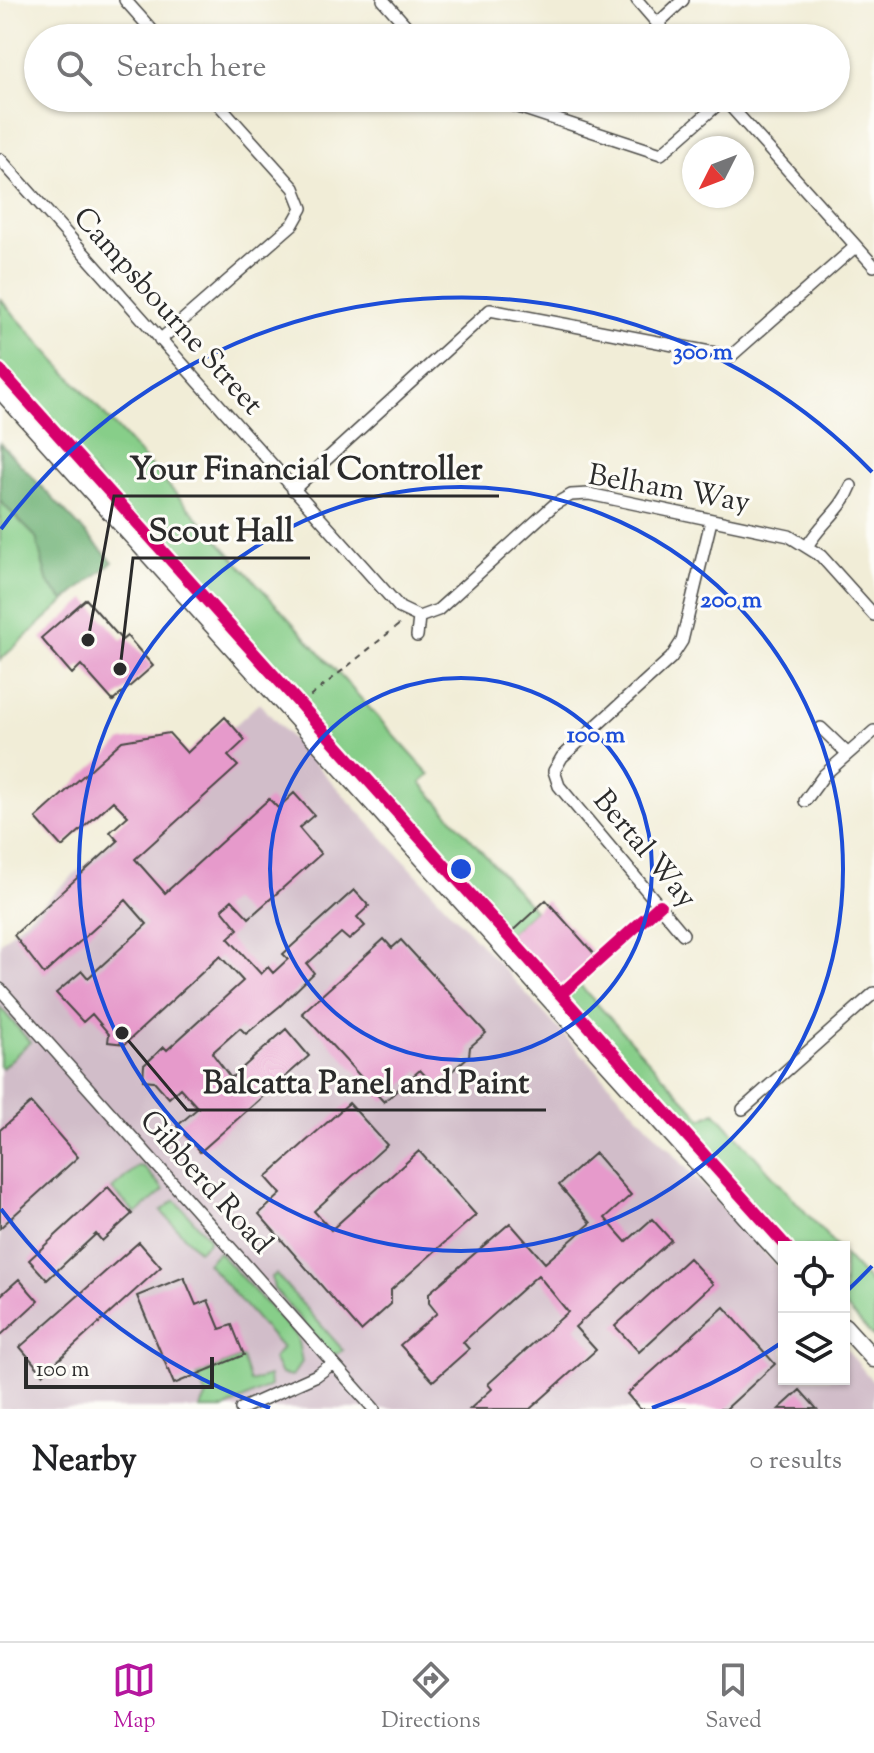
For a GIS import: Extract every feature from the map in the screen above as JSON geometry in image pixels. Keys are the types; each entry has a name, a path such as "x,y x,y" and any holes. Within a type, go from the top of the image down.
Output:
{"street":[{"path":"125,0 146,24"},
{"path":"383,0 404,24"},
{"path":"637,0 657,24 683,0"},
{"path":"160,340 293,224 302,208 294,188 226,112"},
{"path":"534,112 661,154 708,112"},
{"path":"735,112 874,266"},
{"name":"Campsbourne Street","path":"0,159 400,608 414,615"},
{"path":"293,490 490,310 731,356 856,246"},
{"path":"0,390 778,1252"},
{"path":"808,545 818,529 845,503 851,486"},
{"name":"Belham Way","path":"414,615 438,610 555,504 571,495 589,494 789,536 808,545 874,615"},
{"name":"Bertal Way","path":"683,934 559,786 554,771 562,757 671,658 682,641 711,521"},
{"path":"414,615 417,636"},
{"path":"821,728 847,753"},
{"path":"805,801 824,775 874,731"},
{"name":"Gibberd Road","path":"0,989 374,1409"},
{"path":"743,1109 874,993"},
{"path":"850,1333 874,1359"},
{"path":"241,1409 317,1375 333,1363"}],"path":[{"path":"300,704 414,615"},
{"path":"290,692 310,716"}],"shaded area":[{"path":"259,703 778,1267 778,1385 850,1385 850,1353 874,1383 874,1409 0,1409 0,943"}],"green space":[{"path":"0,299 430,775 421,783 534,910 508,935 392,806 384,812 152,539 0,370"},
{"path":"0,443 113,562 65,601 48,583 36,537 0,501"},
{"path":"0,501 36,537 48,583 65,601 0,660"},
{"path":"578,983 702,1119 715,1112 832,1241 786,1241 565,995"},
{"path":"0,1007 30,1042 2,1068 0,1066"},
{"path":"138,1166 144,1167 164,1190 136,1214 112,1189"},
{"path":"175,1200 209,1238 209,1242 198,1251 161,1211"},
{"path":"218,1252 297,1337 302,1362 292,1376 281,1374 273,1359 282,1348 207,1263"},
{"path":"850,1261 874,1287 874,1338 850,1312"},
{"path":"276,1274 343,1350 333,1356 274,1289 272,1277"},
{"path":"242,1357 250,1382 269,1376 270,1386 224,1409 200,1409 207,1396 197,1376"}],"building":[{"path":"86,599 122,640 127,636 153,666 113,701 81,665 72,674 41,638"},
{"path":"225,717 245,740 228,756 238,766 135,859 165,893 269,799 278,808 294,793 314,815 299,828 321,854 249,918 232,900 222,909 238,929 228,938 261,974 268,967 273,973 288,959 283,954 354,890 369,906 357,917 365,926 349,940 341,933 307,964 314,973 280,1006 246,1034 240,1028 212,1053 231,1078 286,1029 309,1056 200,1152 177,1126 198,1108 180,1088 169,1098 154,1081 143,1080 144,1065 164,1047 167,1050 243,981 220,956 125,1044 108,1042 109,1034 92,1014 83,1022 56,993 82,971 88,978 147,924 126,900 44,974 14,935 118,841 110,832 128,816 113,801 62,847 36,818 122,741 169,733 187,753"},
{"path":"546,900 597,957 559,992 508,935"},
{"path":"384,939 392,948 401,940 486,1033 470,1047 469,1056 435,1086 420,1070 384,1102 302,1013"},
{"path":"31,1103 78,1157 0,1228 0,1130"},
{"path":"349,1103 387,1145 314,1211 331,1230 419,1151 476,1215 391,1290 391,1304 361,1331 259,1214 281,1194 266,1177"},
{"path":"595,1153 631,1195 605,1218 626,1242 652,1219 671,1240 575,1327 596,1350 530,1409 470,1409 492,1389 488,1384 568,1312 538,1275 463,1342 469,1349 433,1381 400,1345 437,1313 429,1303 429,1293 510,1223 545,1263 591,1223 559,1185"},
{"path":"108,1187 132,1214 102,1241 96,1234 47,1280 29,1260"},
{"path":"139,1242 161,1267 43,1374 20,1347"},
{"path":"689,1258 713,1284 639,1352 615,1326"},
{"path":"184,1277 196,1305 208,1300 220,1329 232,1325 244,1355 174,1384 137,1296"},
{"path":"19,1279 38,1301 0,1336 0,1296"},
{"path":"724,1307 775,1364 726,1409 640,1409 627,1394"},
{"path":"800,1390 817,1409 779,1409"}],"cycle path":[{"path":"0,370 782,1241"},
{"path":"561,994 660,905"}],"place":[{"name":"Your Financial Controller","path":"88,640"},
{"name":"Scout Hall","path":"120,669"},
{"name":"Balcatta Panel and Paint","path":"122,1033"}]}
